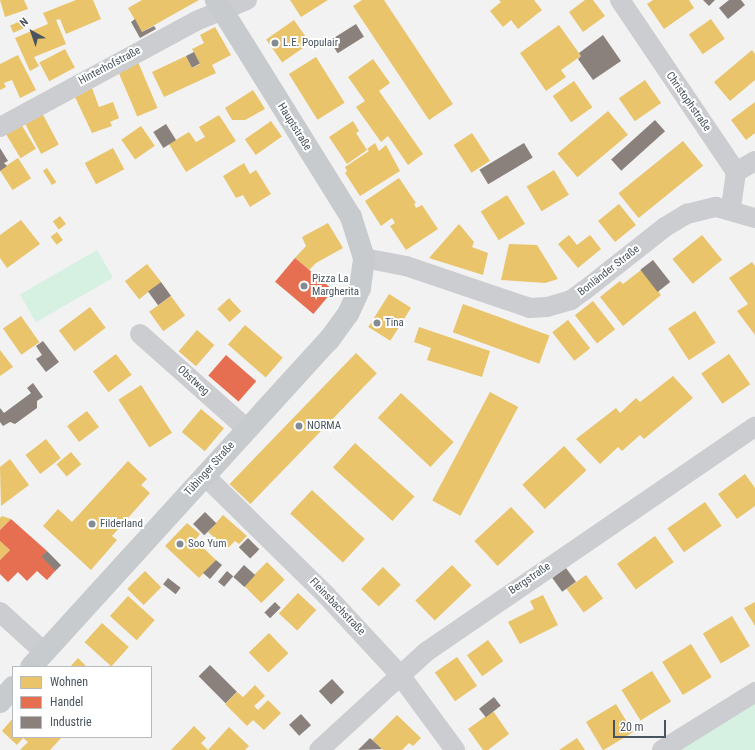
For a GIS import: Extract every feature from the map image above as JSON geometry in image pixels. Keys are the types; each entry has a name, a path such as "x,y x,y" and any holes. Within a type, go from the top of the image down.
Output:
{"main road":[{"name":"Hauptstraße","path":"220,6 344,203 358,233 364,258"},
{"name":"Tübinger Straße","path":"38,660 339,328 360,288 364,258"},
{"path":"0,702 12,688"}],"street":[{"name":"Hinterhofstraße","path":"0,126 196,21 220,6 247,0"},
{"name":"Christophstraße","path":"620,0 736,172"},
{"path":"731,209 736,172 755,161"},
{"name":"Bonländer Straße","path":"364,258 406,266 530,308 547,307 570,300 585,290 664,227 687,214 716,207 731,209 755,218"},
{"name":"Obstweg","path":"140,334 247,428"},
{"name":"Bergstraße","path":"319,750 426,652 755,427"},
{"name":"Fleinsbachstraße","path":"205,476 326,595 400,675 455,750"},
{"path":"0,612 38,660"},
{"path":"662,750 755,692"}],"green space":[{"path":"97,250 113,278 36,322 20,294"},
{"path":"755,702 755,750 676,750"}],"building: Wohnen":[{"path":"0,0 24,0 28,9 5,17"},
{"path":"76,0 93,0 101,19 66,34 60,19 56,20 66,44 34,57 39,66 30,71 15,38 48,24 43,13"},
{"path":"142,0 199,0 142,32 128,8"},
{"path":"290,0 328,0 301,17"},
{"path":"362,0 384,0 453,104 429,120 353,6"},
{"path":"499,0 534,0 542,10 518,29 511,20 503,27 490,11 501,2"},
{"path":"585,0 593,0 605,16 583,32 569,12"},
{"path":"653,0 689,0 694,8 664,29 647,4"},
{"path":"711,19 725,39 703,54 689,34"},
{"path":"23,20 26,27 13,33 10,25"},
{"path":"294,20 310,43 282,62 266,40"},
{"path":"559,25 581,56 561,70 566,77 546,91 520,53"},
{"path":"215,27 231,55 212,65 216,73 164,97 152,72 186,56 192,68 200,64 192,49 204,43 200,35"},
{"path":"65,49 75,68 49,81 39,63"},
{"path":"752,50 755,54 755,80 730,101 714,82"},
{"path":"18,55 36,90 20,98 12,80 4,83 6,87 0,90 0,64"},
{"path":"316,57 345,103 317,120 289,74"},
{"path":"373,59 390,83 379,91 423,154 408,165 388,136 381,142 356,107 365,101 348,77"},
{"path":"138,62 158,108 137,117 118,71"},
{"path":"645,80 661,103 635,121 619,98"},
{"path":"574,81 592,107 571,122 553,96"},
{"path":"92,88 99,107 113,102 119,118 110,122 112,126 92,133 74,95"},
{"path":"253,90 265,109 245,120 232,120 225,108"},
{"path":"755,102 755,133 746,140 731,120"},
{"path":"41,111 59,145 41,154 23,120"},
{"path":"608,111 628,135 577,177 557,153"},
{"path":"219,115 236,141 186,172 169,144 189,132 196,142 205,137 199,127"},
{"path":"271,121 282,137 256,155 245,139"},
{"path":"353,121 359,131 356,133 367,150 347,164 329,137"},
{"path":"21,124 36,149 21,158 6,133"},
{"path":"141,126 155,146 135,159 121,140"},
{"path":"472,133 490,161 472,173 454,145"},
{"path":"683,141 703,166 639,218 618,193"},
{"path":"375,143 379,151 386,145 400,171 360,196 345,173 347,171 345,167 369,151 367,149"},
{"path":"113,148 124,169 96,184 85,163"},
{"path":"18,158 31,178 13,190 0,170"},
{"path":"244,163 250,174 256,170 271,194 250,207 243,195 236,198 223,176"},
{"path":"47,168 56,182 52,185 43,171"},
{"path":"554,170 569,195 542,211 527,186"},
{"path":"399,178 416,203 414,204 416,208 422,205 438,229 406,250 390,226 395,223 392,218 381,226 365,201"},
{"path":"507,195 525,224 499,240 481,211"},
{"path":"619,204 636,225 615,242 598,221"},
{"path":"60,216 66,224 59,229 53,221"},
{"path":"21,220 40,244 7,268 0,258 0,235"},
{"path":"328,223 343,248 316,263 309,270 295,258 306,246 302,237"},
{"path":"459,224 474,242 472,247 488,253 483,275 429,258"},
{"path":"57,232 63,240 57,245 51,237"},
{"path":"569,235 577,245 590,235 601,249 578,268 558,244"},
{"path":"702,235 722,260 693,284 672,259"},
{"path":"509,244 537,245 558,279 545,283 501,280"},
{"path":"752,262 755,266 755,335 737,311 748,304 729,278"},
{"path":"147,264 161,282 139,299 125,281"},
{"path":"641,270 661,295 623,326 600,297 620,281 623,284"},
{"path":"389,294 411,308 390,341 368,327"},
{"path":"171,296 185,315 163,331 149,312"},
{"path":"229,298 241,311 230,322 217,309"},
{"path":"593,301 615,329 597,344 575,315"},
{"path":"463,304 549,335 539,364 453,332"},
{"path":"90,307 106,328 75,351 59,330"},
{"path":"695,311 716,343 689,360 668,328"},
{"path":"21,316 39,342 21,355 3,329"},
{"path":"568,320 590,348 574,361 552,332"},
{"path":"245,325 283,358 266,377 228,345"},
{"path":"419,327 490,351 482,377 427,360 431,348 414,342"},
{"path":"197,330 214,345 196,366 179,351"},
{"path":"0,350 13,367 0,376"},
{"path":"356,353 377,373 250,504 230,484"},
{"path":"116,354 132,375 108,392 93,371"},
{"path":"729,354 750,384 722,404 701,374"},
{"path":"673,376 693,398 644,439 640,435 622,451 618,447 600,464 576,439 616,408 620,413 636,398 640,402"},
{"path":"141,385 172,433 149,448 118,400"},
{"path":"490,392 518,407 461,516 432,501"},
{"path":"401,393 454,442 430,467 378,418"},
{"path":"201,409 224,428 205,451 182,432"},
{"path":"87,411 99,427 79,442 67,426"},
{"path":"46,439 61,458 40,474 26,455"},
{"path":"355,443 414,497 392,521 333,468"},
{"path":"564,446 587,470 545,509 522,485"},
{"path":"71,452 81,464 67,476 56,464"},
{"path":"10,459 29,485 1,506 0,467"},
{"path":"128,461 147,479 141,485 150,493 112,536 117,540 91,570 43,526 58,509 72,522"},
{"path":"745,474 755,488 755,506 737,519 718,494"},
{"path":"312,490 365,539 343,563 290,513"},
{"path":"705,502 722,526 684,552 667,528"},
{"path":"511,507 534,532 498,566 474,541"},
{"path":"223,515 247,536 239,544 235,541 227,549 208,532"},
{"path":"2,516 11,519 0,530 0,518"},
{"path":"187,523 200,534 195,540 216,560 199,578 165,546"},
{"path":"655,536 674,562 636,590 617,564"},
{"path":"0,541 10,550 0,560"},
{"path":"267,562 285,580 261,603 244,585"},
{"path":"452,565 471,585 435,621 415,600"},
{"path":"383,567 401,585 379,607 361,589"},
{"path":"145,571 161,587 144,605 127,589"},
{"path":"586,575 603,598 584,613 567,589"},
{"path":"298,593 316,610 297,631 279,613"},
{"path":"543,595 558,625 520,644 508,622 534,609 530,601"},
{"path":"128,596 155,620 137,640 110,616"},
{"path":"755,602 755,626 744,608"},
{"path":"732,616 750,646 721,664 703,634"},
{"path":"102,623 129,647 111,666 85,642"},
{"path":"269,633 288,653 268,673 249,652"},
{"path":"488,640 503,661 482,676 467,655"},
{"path":"691,644 712,677 683,695 662,662"},
{"path":"457,657 477,686 455,701 435,672"},
{"path":"78,658 86,666 71,666"},
{"path":"652,671 671,702 641,721 621,690"},
{"path":"255,685 265,696 254,706 258,710 268,700 281,713 264,730 253,720 247,726 225,704 237,692 243,697"},
{"path":"616,704 633,732 603,750 586,722"},
{"path":"493,711 509,734 488,750 483,750 468,729"},
{"path":"397,715 421,738 413,746 409,743 402,750 383,750 372,740"},
{"path":"12,719 12,738 23,738 17,745 2,731"},
{"path":"194,726 206,738 201,743 208,750 171,750"},
{"path":"229,727 249,746 245,750 208,750"},
{"path":"23,738 61,738 50,750 20,750 28,742"},
{"path":"577,738 585,750 559,750"}],"building: Handel":[{"name":"Pizza La Margherita","path":"295,258 333,290 313,314 275,282"},
{"path":"226,355 256,381 238,402 208,375"},
{"path":"11,519 47,551 42,557 56,570 47,580 37,571 27,581 18,572 8,582 0,574 0,560 10,550 0,541 0,530"}],"building: Industrie":[{"path":"703,0 715,0 709,6"},
{"path":"729,0 741,0 745,5 728,19 719,8"},
{"path":"135,19 142,32 154,26 156,29 140,38 131,22"},
{"path":"356,24 364,37 338,53 330,40"},
{"path":"603,35 621,61 593,80 578,59 581,56 579,53"},
{"path":"194,52 200,64 192,68 186,56"},
{"path":"655,120 665,131 621,171 611,159"},
{"path":"166,124 176,140 163,148 153,132"},
{"path":"524,143 533,158 488,184 479,170"},
{"path":"0,148 8,161 4,163 7,166 0,171"},
{"path":"653,260 670,282 658,292 640,270"},
{"path":"161,282 171,296 158,305 148,291"},
{"path":"43,341 59,362 46,372 36,359 42,355 36,346"},
{"path":"33,383 43,397 37,401 37,408 15,424 10,422 3,426 0,422 0,408 4,413 31,393 27,388"},
{"path":"205,512 216,523 204,535 193,524"},
{"path":"248,538 259,549 250,559 239,547"},
{"path":"47,551 61,565 55,571 41,557"},
{"path":"216,560 222,565 210,579 203,573"},
{"path":"244,565 255,575 244,587 233,577"},
{"path":"566,568 576,582 562,592 552,578"},
{"path":"227,571 233,576 224,587 218,582"},
{"path":"168,578 181,588 176,594 163,584"},
{"path":"275,602 281,608 270,618 264,613"},
{"path":"210,665 237,692 226,703 199,676"},
{"path":"332,679 344,692 331,704 319,691"},
{"path":"494,697 501,706 486,717 479,709"},
{"path":"301,714 311,725 299,736 289,725"},
{"path":"370,738 382,749 358,750"}],"place":[{"name":"L.E. Populair","path":"275,43"},
{"name":"Pizza La Margherita","path":"304,286"},
{"name":"Tina","path":"377,323"},
{"name":"NORMA","path":"299,426"},
{"name":"Filderland","path":"92,524"},
{"name":"Soo Yum","path":"180,544"}]}
